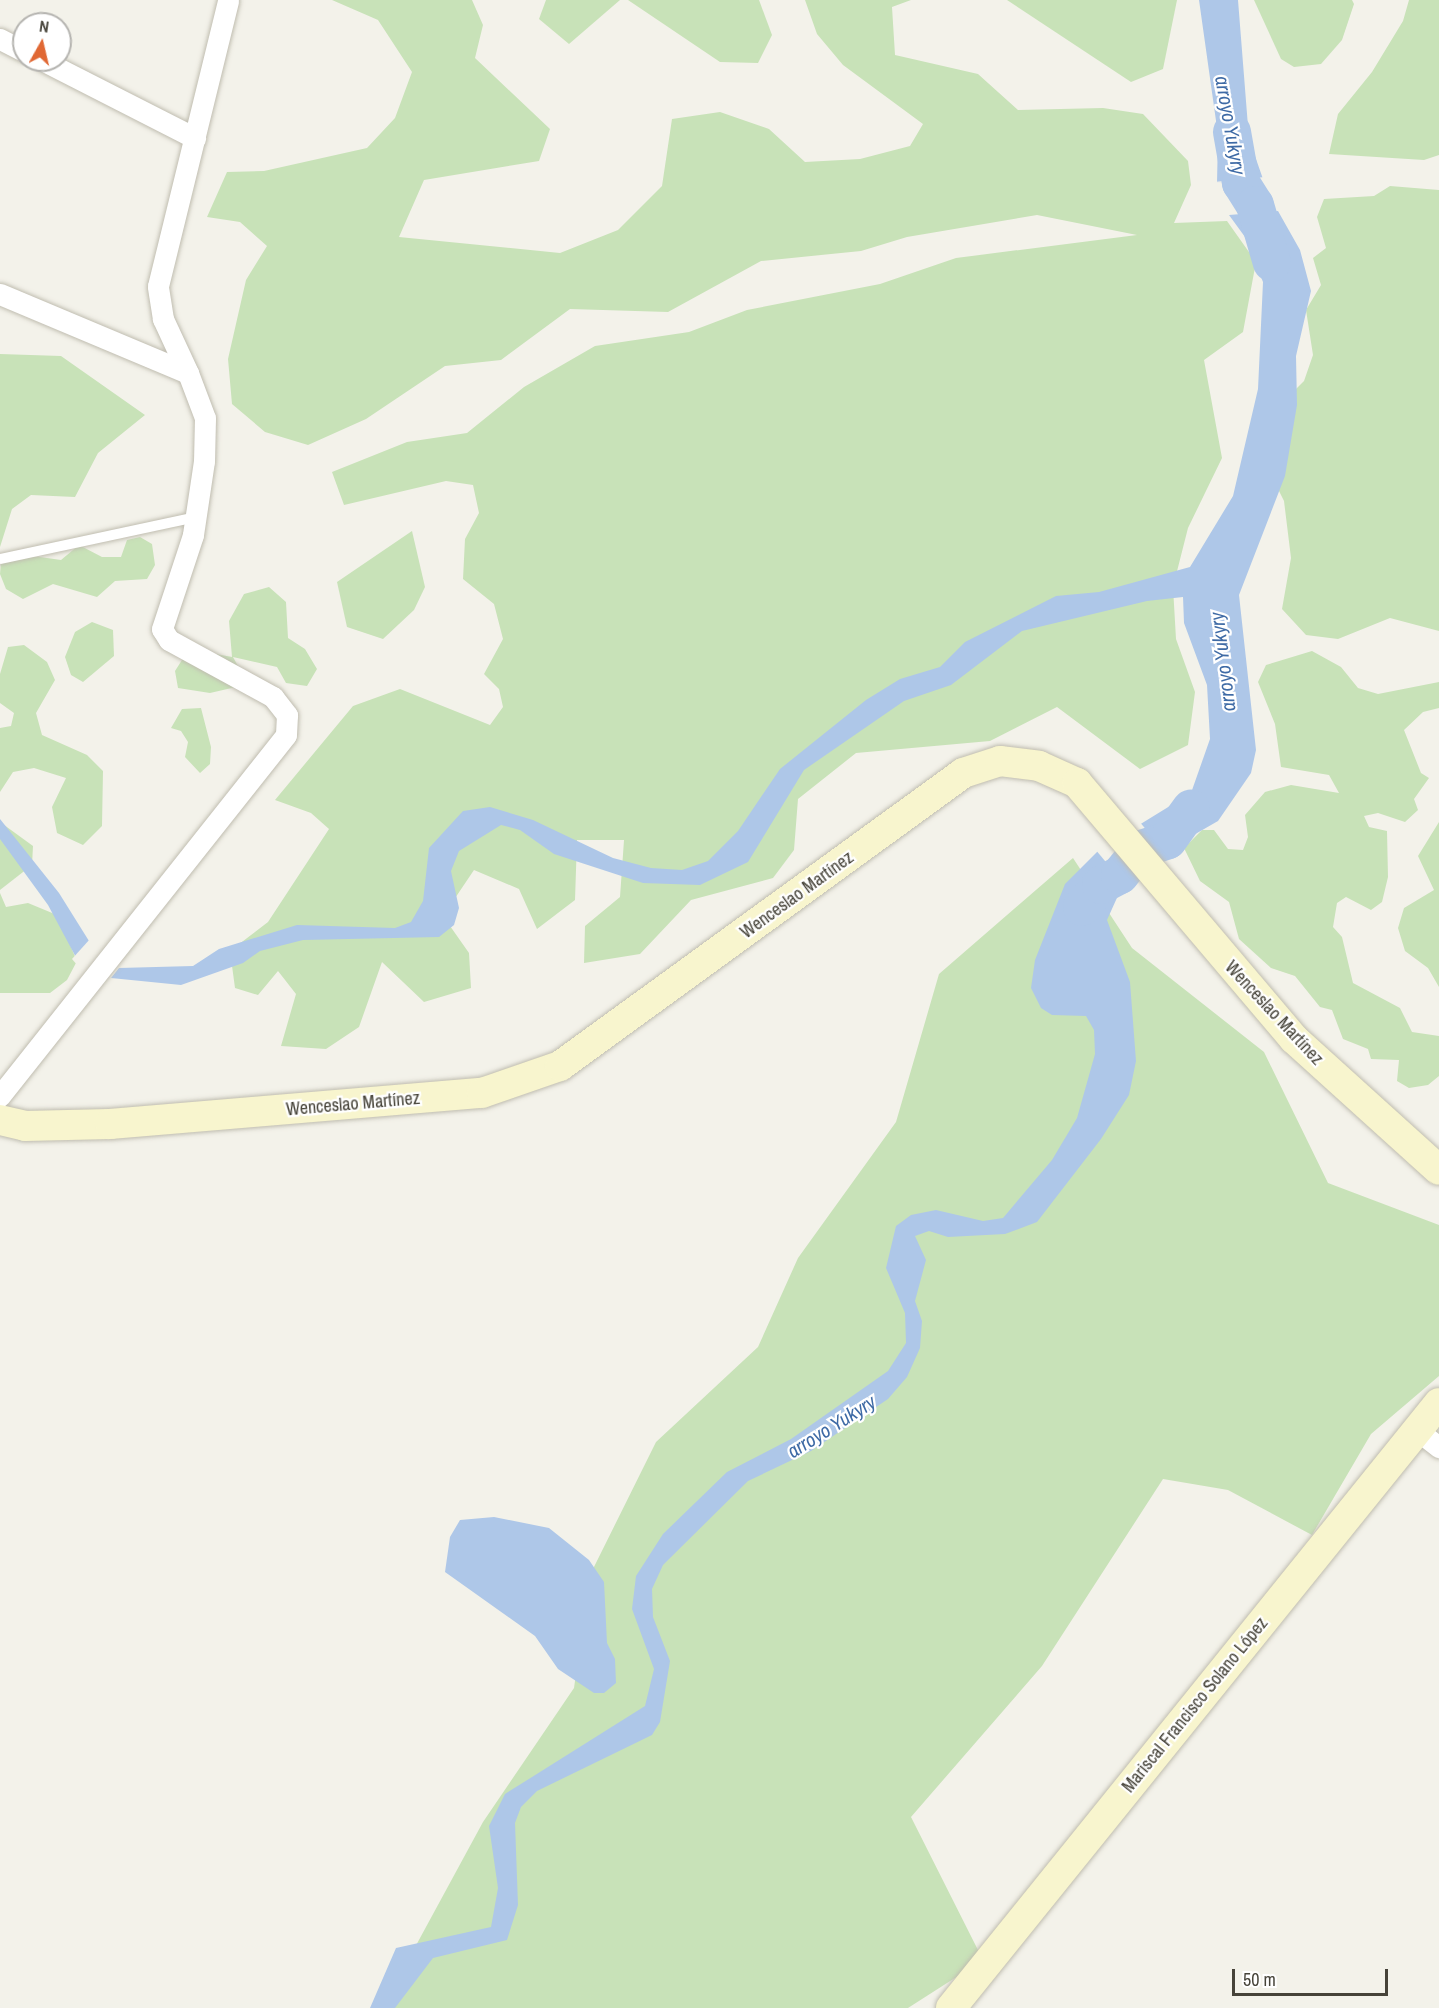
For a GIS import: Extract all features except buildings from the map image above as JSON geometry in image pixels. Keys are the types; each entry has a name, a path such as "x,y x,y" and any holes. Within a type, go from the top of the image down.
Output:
{"main road":[{"name":"Wenceslao Martínez","path":"0,1120 25,1126 110,1124 482,1093 560,1066 963,773 1000,760 1040,766 1077,783 1173,900 1294,1039 1439,1170"},
{"name":"Mariscal Francisco Solano López","path":"951,2008 1428,1438 1439,1403"}],"street":[{"path":"0,1096 286,735 287,715 273,697 169,640 162,629 196,517 205,418 188,373 163,319 158,286 228,0"},
{"path":"66,72 195,138"},
{"path":"0,294 188,373"}],"lane":[{"path":"0,559 196,517"}],"green space":[{"path":"332,0 472,0 483,25 475,58 550,129 539,161 424,180 399,237 560,253 618,230 662,186 672,119 720,112 769,129 805,162 860,159 910,146 923,124 843,65 817,34 805,0 911,0 892,7 895,55 978,74 1018,110 1103,108 1143,114 1188,161 1191,185 1174,223 1227,221 1256,262 1243,332 1204,360 1222,458 1188,528 1173,587 1176,639 1195,692 1188,745 1140,769 1057,707 990,741 856,753 798,799 794,850 773,878 691,900 640,954 584,963 585,926 620,897 624,840 577,840 575,900 537,929 519,889 474,870 443,916 469,953 471,988 424,1002 382,962 359,1027 326,1049 281,1046 296,994 278,971 258,995 235,988 230,951 268,922 329,829 311,813 275,800 353,706 400,689 490,725 503,707 499,689 484,674 503,639 494,604 463,579 465,539 479,513 473,485 446,481 344,505 332,472 407,442 467,433 524,387 595,346 689,332 747,310 880,284 956,258 1137,235 1037,215 907,237 861,251 761,261 668,312 570,309 501,360 445,366 366,419 308,445 265,432 232,404 228,359 246,280 267,246 240,222 207,217 227,172 264,171 367,148 395,118 412,72 378,20"},
{"path":"546,0 620,0 569,44 539,19"},
{"path":"628,0 759,0 772,35 758,63 720,62"},
{"path":"1007,0 1177,0 1163,69 1131,82"},
{"path":"1254,0 1352,0 1354,4 1342,40 1321,64 1294,67 1281,59"},
{"path":"1409,0 1439,0 1439,155 1424,160 1329,154 1338,114 1372,72 1403,21"},
{"path":"1390,186 1439,190 1439,631 1390,618 1338,639 1306,635 1282,609 1291,558 1284,501 1273,479 1286,399 1304,381 1313,355 1306,310 1321,285 1313,258 1326,248 1317,217 1324,199 1374,196"},
{"path":"0,354 61,356 145,415 98,453 75,497 31,495 12,509 0,547"},
{"path":"412,531 425,587 414,610 383,639 347,627 337,582"},
{"path":"140,537 152,544 155,565 147,579 115,581 97,597 53,584 23,599 6,589 0,574 1,563 33,556 61,560 79,545 102,557 121,557 127,540"},
{"path":"269,587 286,602 288,638 305,649 317,669 307,686 286,683 277,667 233,657 240,670 236,687 210,693 178,688 175,671 189,649 232,657 229,621 244,594"},
{"path":"92,622 113,630 114,656 83,682 71,675 65,657 75,632"},
{"path":"24,645 47,662 55,680 36,713 42,735 87,755 103,771 102,826 83,845 57,833 52,807 66,778 34,768 13,772 0,792 0,728 11,726 14,713 0,703 0,674 8,647"},
{"path":"1312,651 1341,667 1358,688 1378,694 1439,682 1439,708 1423,712 1404,730 1421,773 1429,778 1414,799 1418,810 1405,822 1378,813 1364,816 1369,827 1387,831 1388,877 1382,902 1371,910 1346,897 1337,903 1333,927 1342,937 1353,983 1400,1008 1412,1032 1439,1036 1439,1076 1428,1085 1409,1088 1397,1081 1399,1060 1371,1059 1368,1049 1343,1039 1332,1010 1320,1007 1295,976 1271,968 1239,939 1229,902 1200,881 1184,848 1202,830 1214,830 1228,849 1243,850 1248,837 1245,815 1265,792 1291,785 1339,793 1329,775 1281,767 1275,724 1258,682 1266,665"},
{"path":"201,708 211,747 210,764 200,773 185,757 188,742 181,731 171,728 182,709"},
{"path":"0,822 33,846 32,865 0,890"},
{"path":"1439,822 1439,987 1428,968 1405,951 1398,928 1404,908 1434,890 1418,856"},
{"path":"1073,858 1132,948 1264,1052 1328,1183 1439,1225 1439,1376 1371,1434 1312,1535 1228,1490 1163,1479 1042,1666 911,1817 983,1960 908,2008 382,2008 483,1822 574,1688 590,1575 656,1442 758,1347 798,1258 896,1122 939,974"},
{"path":"0,893 6,907 28,903 57,915 77,961 67,980 50,993 0,993"}],"water":[{"path":"1199,0 1238,0 1249,139 1263,179 1217,183 1218,135"},
{"path":"1278,211 1300,250 1311,291 1296,356 1297,405 1285,476 1239,595 1256,750 1251,773 1218,821 1164,852 1139,825 1191,793 1210,739 1207,685 1184,623 1183,597 1147,601 1022,631 951,685 904,701 804,770 748,862 700,885 643,883 554,854 520,830 501,825 459,851 451,871 459,908 454,925 439,937 303,940 260,951 243,963 181,985 111,978 119,968 193,966 219,949 297,925 395,928 411,922 423,901 429,848 463,811 490,807 533,820 613,858 651,868 682,870 708,861 738,831 780,769 866,700 900,679 940,667 965,642 1056,596 1099,592 1190,567 1233,496 1258,389 1263,282 1245,237 1229,215"},
{"path":"0,819 59,893 94,949 79,963 48,905 0,839"},
{"path":"1100,849 1125,880 1107,920 1130,982 1136,1061 1129,1095 1101,1139 1037,1222 1005,1234 948,1237 929,1231 915,1236 926,1260 915,1301 922,1321 920,1348 907,1377 888,1399 811,1451 748,1481 663,1565 652,1589 653,1617 670,1661 660,1722 652,1735 537,1791 521,1807 515,1823 518,1905 507,1940 433,1958 395,2008 370,2008 396,1948 491,1927 498,1888 489,1826 505,1794 645,1706 654,1669 632,1609 636,1576 663,1534 727,1472 791,1439 888,1371 906,1343 905,1313 886,1268 896,1226 911,1215 936,1210 983,1221 1003,1218 1052,1160 1077,1118 1095,1054 1094,1030 1086,1016 1052,1015 1041,1008 1031,988 1035,960 1065,884"},
{"path":"494,1517 549,1528 589,1560 604,1582 607,1643 615,1659 616,1683 604,1693 594,1693 558,1669 535,1636 445,1572 450,1537 460,1520"}],"pier":[{"path":"1265,177 1263,182 1214,183 1214,182"},
{"path":"1139,821 1166,854 1136,827"},
{"path":"1098,846 1128,878 1125,885 1095,849"},
{"path":"90,939 96,950 78,966 72,959"}],"waterway":[{"name":"arroyo Yukyry","path":"1232,132 1241,183 1255,205 1272,263"},
{"name":"arroyo Yukyry","path":"1082,907 1101,885 1120,875 1141,849 1168,840 1191,808"}]}
